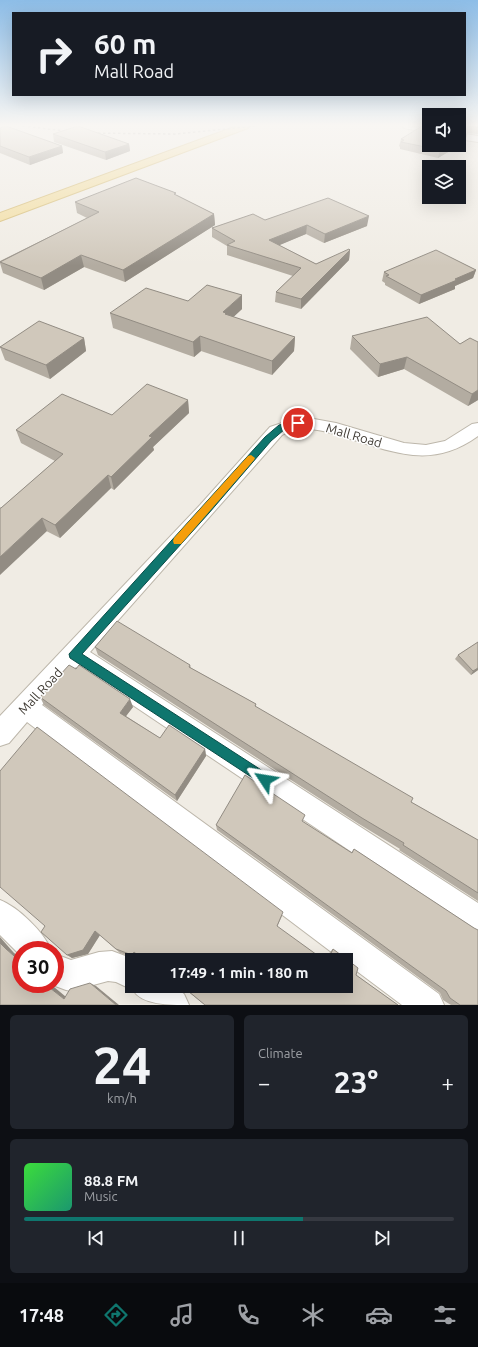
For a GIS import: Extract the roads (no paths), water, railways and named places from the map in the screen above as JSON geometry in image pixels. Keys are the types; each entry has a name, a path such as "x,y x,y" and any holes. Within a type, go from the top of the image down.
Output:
{"main road":[{"path":"0,210 102,173"},
{"path":"0,217 119,173"}],"street":[{"name":"Mall Road","path":"0,734 206,510 268,439 282,427 298,423 318,425 386,444 423,450 447,447 478,428"},
{"path":"74,654 478,920"},
{"path":"25,707 428,1005"},
{"path":"0,914 27,941"},
{"path":"64,975 69,976 80,974 100,966 119,968 125,971"},
{"path":"157,993 173,1005"}]}
